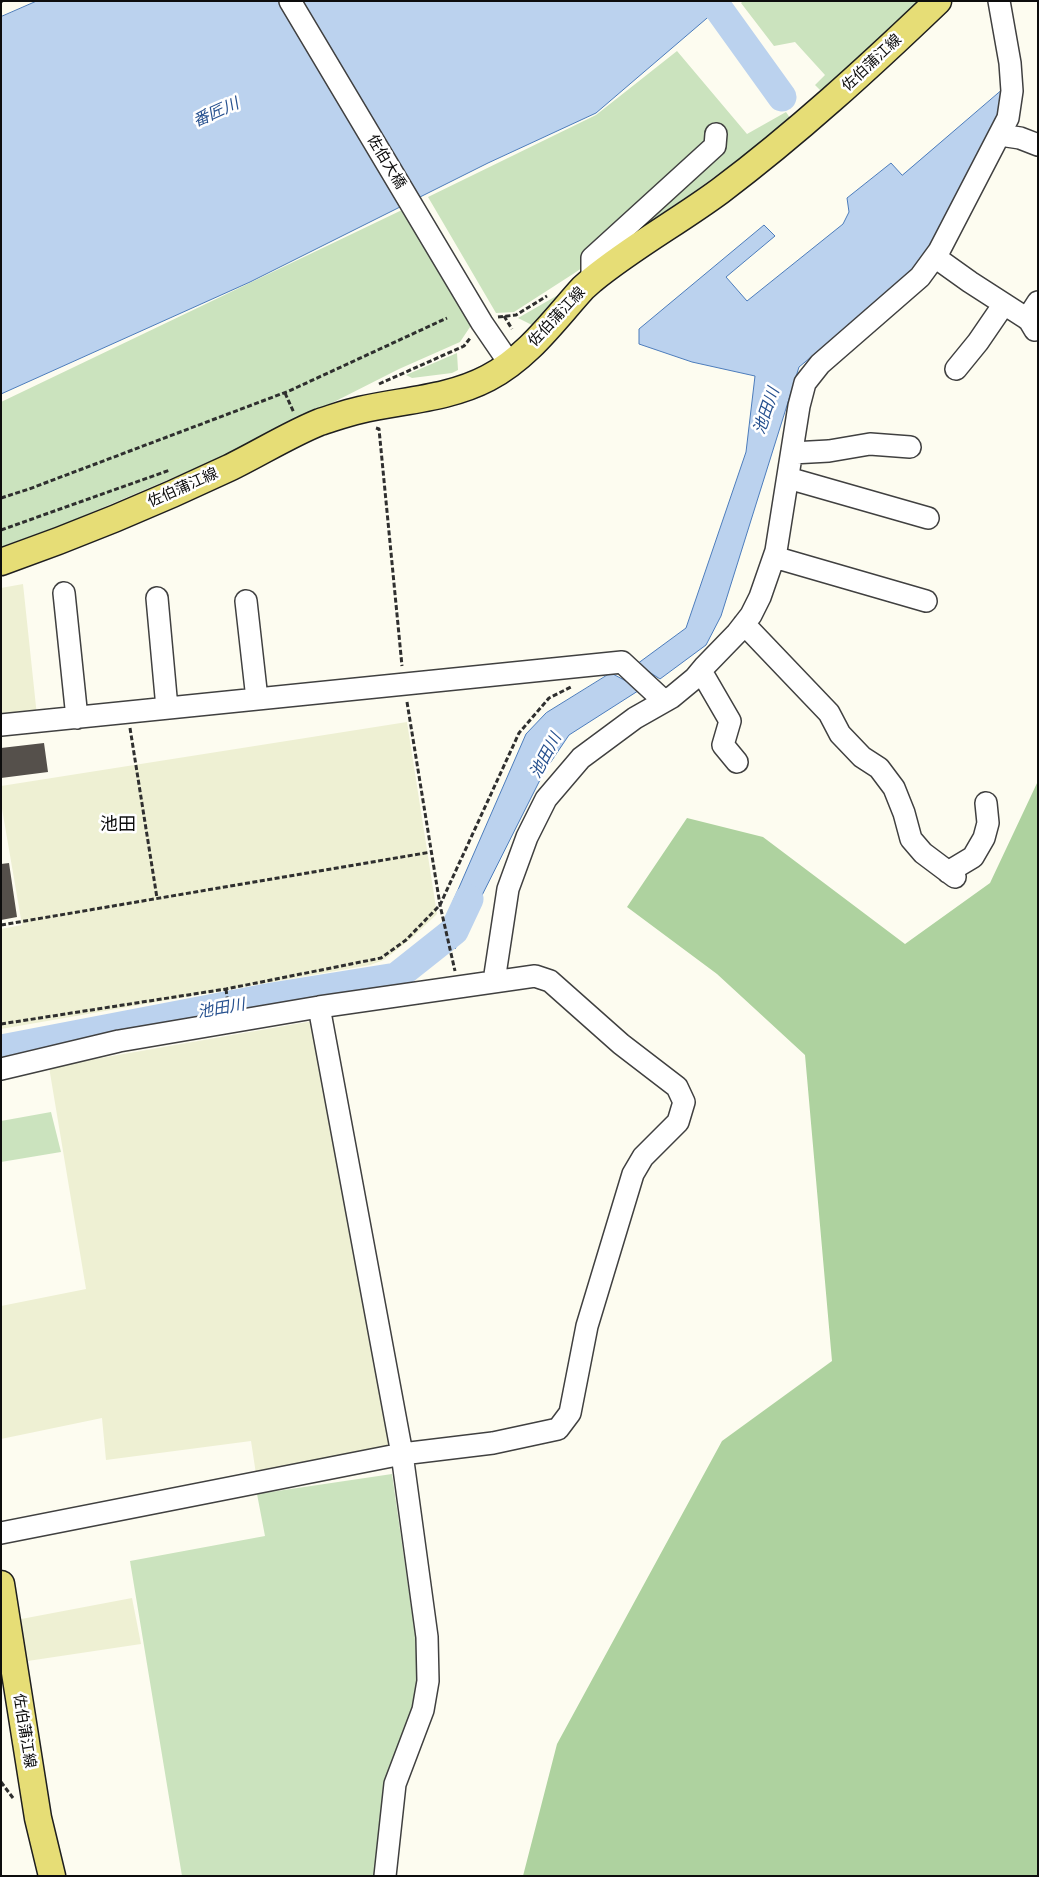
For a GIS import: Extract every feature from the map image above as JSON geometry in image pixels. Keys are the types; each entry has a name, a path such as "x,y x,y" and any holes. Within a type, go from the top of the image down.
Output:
{"main road":[{"name":"佐伯蒲江線","path":"1,562 61,540 228,469 318,423 358,410 427,399 450,393 489,378 510,364 547,331 592,280 719,191 784,140 837,95 938,1"},
{"name":"佐伯蒲江線","path":"1,1584 38,1818 52,1876"}],"street":[{"name":"佐伯大橋","path":"290,1 482,323 510,364"},
{"path":"494,981 508,889 527,837 546,798 581,758 635,718 696,678 744,624 760,597 774,557 783,515 802,390 808,377 820,364 920,277 935,257 1000,135 1008,118 1012,91 1010,62 999,1"},
{"path":"592,280 592,258 715,146 716,134"},
{"path":"1000,135 1020,138 1038,145"},
{"path":"935,257 1004,304 1033,317"},
{"path":"956,369 978,342 1004,304"},
{"path":"792,453 829,451 870,444 910,447"},
{"path":"788,478 928,518"},
{"path":"774,557 926,601"},
{"path":"64,593 77,718"},
{"path":"157,598 167,708"},
{"path":"246,601 257,699"},
{"path":"744,624 829,713 840,734 862,757 879,768 894,788 904,813 911,839 923,853 951,874 973,857 984,838 988,823 986,803"},
{"path":"1,725 622,662 663,701"},
{"path":"701,671 730,721 723,745 737,762"},
{"path":"1,1069 119,1041 319,1007 535,976 550,981 622,1044 677,1087 684,1102 678,1122 643,1157 633,1174 588,1326 570,1413 558,1429 493,1443 402,1454 1,1533"},
{"path":"319,1007 402,1454 427,1637 428,1681 423,1710 395,1784 385,1876"}],"path":[{"path":"504,316 512,329"},
{"path":"1,498 29,490 285,393 447,318"},
{"path":"285,393 298,420"},
{"path":"371,426 379,429 404,684 440,905 456,977"},
{"path":"1,530 174,469"},
{"path":"1,1024 226,989 381,958 406,940 440,905 519,733 550,698 574,685"},
{"path":"128,712 157,898"},
{"path":"1,924 431,852"}],"green space":[{"path":"743,1 919,1 823,93 815,85 825,75 795,42 774,46 741,3"},
{"path":"677,51 747,134 786,112 790,118 773,134 691,194 573,274 514,312 496,313 428,197 596,115"},
{"path":"402,210 472,324 460,342 399,369 243,448 69,522 1,547 1,402"},
{"path":"565,291 534,326 518,318"},
{"path":"457,353 458,370 452,373 412,378 406,375"},
{"path":"23,584 37,716 1,720 1,588"},
{"path":"407,722 437,914 413,937 384,960 370,965 1,1029 1,929 22,925 1,803 1,786"},
{"path":"1038,781 1038,1876 523,1876 557,1744 722,1441 832,1361 805,1055 717,974 627,907 687,818 763,837 905,944 990,883"},
{"path":"313,1021 392,1448 256,1474 251,1441 106,1460 102,1418 1,1439 1,1306 86,1289 49,1067"},
{"path":"51,1112 61,1152 1,1162 1,1121"},
{"path":"392,1474 421,1676 379,1876 182,1876 130,1561 265,1536 257,1494"},
{"path":"132,1598 141,1644 21,1662 16,1620"}],"water":[{"name":"番匠川","path":"37,1 727,1 596,113 488,163 250,282 1,394 1,17"},
{"path":"1002,90 996,121 921,266 799,367 721,616 706,645 660,679 637,664 686,628 746,452 755,376 692,362 639,344 639,329 764,225 775,236 726,277 747,301 843,224 849,212 847,198 891,163 902,175"},
{"path":"611,673 641,689 569,735 544,772 455,949 447,915 526,734 546,713"}],"building":[{"path":"44,743 48,772 1,778 1,748"},
{"path":"9,863 17,917 1,920 1,864"}],"waterway":[{"name":"池田川","path":"713,1 782,97"},
{"name":"池田川","path":"1,1049 272,997 396,977 454,931 469,899"}],"district":[{"name":"池田","path":"118,825"}]}
